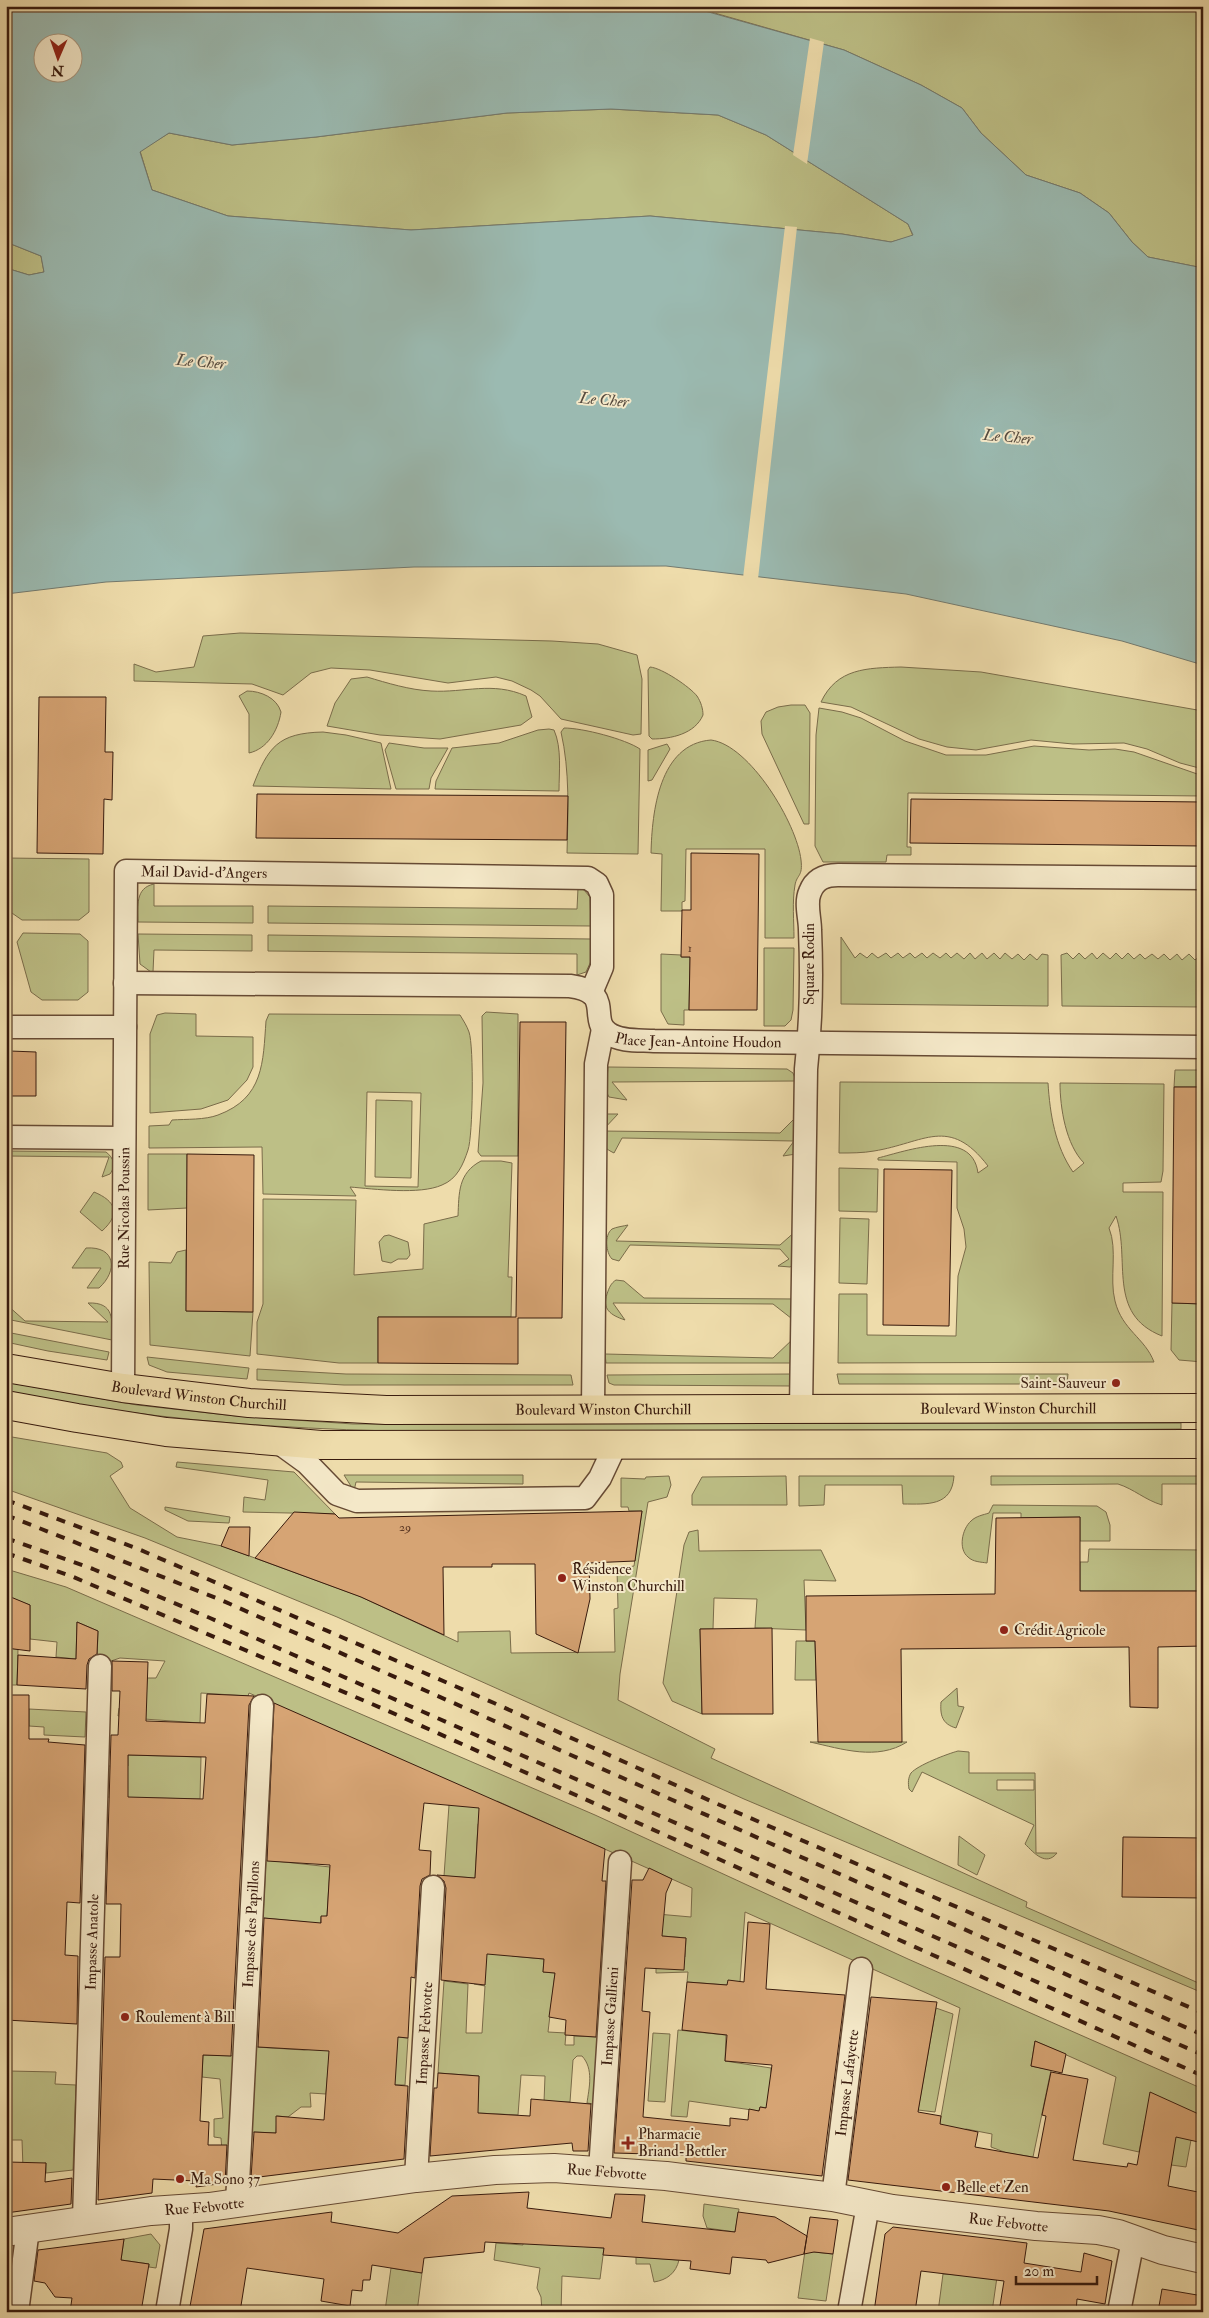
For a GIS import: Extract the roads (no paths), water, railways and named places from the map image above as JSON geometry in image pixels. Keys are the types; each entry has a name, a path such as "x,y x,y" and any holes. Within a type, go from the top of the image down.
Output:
{"main road":[{"name":"Boulevard Winston Churchill","path":"6,1368 123,1388 249,1403 335,1408 801,1410 1203,1408"},
{"path":"6,1405 151,1430 278,1442 379,1446 1203,1444"}],"street":[{"name":"Mail David-d'Angers","path":"125,983 126,871 579,876 593,880 602,895 602,967 591,993"},
{"name":"Square Rodin","path":"809,1042 810,930 808,899 813,887 822,878 830,875 848,875 1203,878"},
{"path":"125,983 570,986 584,988 591,993 598,1004 600,1022 603,1029"},
{"name":"Rue Nicolas Poussin","path":"123,1388 125,983"},
{"path":"6,1027 125,1027"},
{"name":"Place Jean-Antoine Houdon","path":"593,1410 596,1064 603,1029 618,1038 654,1041 809,1042"},
{"path":"801,1410 806,1069 809,1042 1203,1047"},
{"path":"6,1137 124,1138"},
{"path":"278,1442 307,1463 337,1494 357,1501 585,1498 600,1478 615,1446"},
{"name":"Impasse Anatole","path":"84,2220 100,1666"},
{"name":"Impasse des Papillons","path":"237,2203 262,1706"},
{"name":"Impasse Gallieni","path":"600,2171 620,1862"},
{"name":"Impasse Febvotte","path":"416,2178 433,1887"},
{"name":"Impasse Lafayette","path":"833,2197 861,1970"},
{"name":"Rue Febvotte","path":"17,2230 151,2211 237,2203 416,2178 495,2170 554,2168 675,2178 833,2197 868,2205 1026,2225 1098,2230 1203,2259"},
{"path":"849,2312 868,2205"},
{"path":"167,2312 181,2229 181,2209"},
{"path":"17,2230 17,2312"},
{"path":"1118,2312 1133,2240"}],"water":[{"name":"Le Cher","path":"6,6 706,6 705,11 844,50 921,85 962,108 981,133 1026,175 1080,193 1109,213 1132,242 1148,257 1203,268 1203,665 1122,641 906,594 666,566 414,567 106,582 6,594 6,268 29,275 44,272 41,256 6,242","holes":["611,109 718,115 766,135 908,224 913,235 891,242 842,234 650,216 411,230 228,216 152,190 140,152 169,133 232,145 316,137 507,113"]}],"railway":[{"path":"6,1500 136,1548 494,1703 713,1802 1203,2013"},
{"path":"6,1515 221,1600 1203,2035"},
{"path":"6,1538 93,1569 210,1618 1203,2055"},
{"path":"6,1553 71,1576 386,1710 1203,2076"}],"place":[{"name":"Saint-Sauveur","path":"1116,1383"},
{"name":"Résidence Winston Churchill","path":"562,1578"},
{"name":"Crédit Agricole","path":"1004,1630"},
{"name":"Roulement à Bill","path":"125,2017"},
{"name":"Pharmacie Briand-Bettler","path":"628,2143"},
{"name":"Ma Sono 37","path":"180,2179"},
{"name":"Belle et Zen","path":"946,2187"}]}
